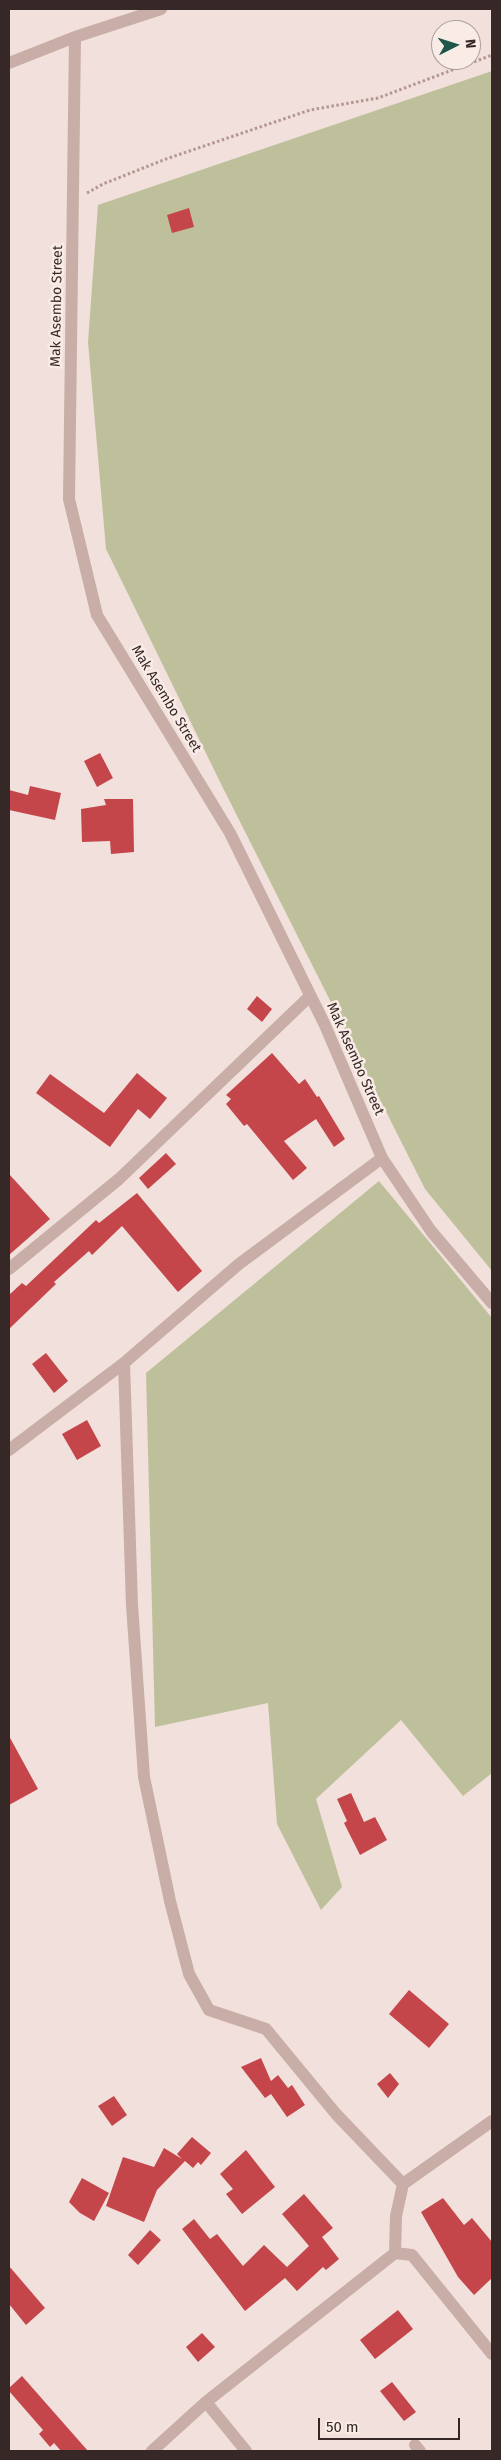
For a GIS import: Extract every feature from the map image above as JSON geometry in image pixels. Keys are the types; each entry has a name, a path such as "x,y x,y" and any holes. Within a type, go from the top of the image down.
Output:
{"street":[{"path":"9,63 75,37 161,9"},
{"name":"Mak Asembo Street","path":"75,37 70,499 97,615 230,833 310,996 382,1158 430,1231 492,1303"},
{"path":"9,1269 119,1179 310,996"},
{"path":"9,1450 124,1363 239,1264 382,1158"},
{"path":"124,1363 132,1605 144,1777 170,1901 189,1974 209,2010 266,2030 336,2114 403,2184"},
{"path":"395,2253 396,2216 403,2184 492,2121"},
{"path":"152,2451 206,2402 395,2253 412,2255 491,2349"},
{"path":"206,2402 246,2451"}],"path":[{"path":"73,201 103,184 166,159 310,110 378,98 492,55"}],"green space":[{"path":"492,71 492,1271 425,1189 223,788 106,549 88,342 98,205"},
{"path":"379,1181 492,1318 492,1773 463,1796 401,1720 316,1799 342,1887 321,1910 277,1824 268,1703 155,1727 146,1373"}],"building":[{"path":"189,208 194,227 172,233 167,215"},
{"path":"100,753 113,778 97,787 84,761"},
{"path":"30,786 61,793 55,820 9,810 9,790 28,795"},
{"path":"104,799 133,799 134,852 111,854 110,841 82,842 81,809 106,805"},
{"path":"257,996 272,1009 262,1022 247,1009"},
{"path":"272,1053 299,1084 305,1079 317,1097 319,1096 345,1139 334,1147 316,1119 284,1141 307,1168 293,1180 247,1124 244,1126 226,1104 231,1099 226,1095"},
{"path":"137,1073 167,1098 150,1119 138,1109 110,1147 36,1093 50,1074 104,1113"},
{"path":"166,1153 176,1164 148,1189 139,1178"},
{"path":"9,1174 50,1219 9,1255"},
{"path":"137,1193 202,1271 178,1292 122,1226 92,1255 89,1251 54,1282 56,1284 9,1329 9,1295 22,1283 26,1286 96,1220 99,1223"},
{"path":"46,1353 68,1381 54,1393 32,1364"},
{"path":"87,1420 101,1446 77,1460 62,1434"},
{"path":"9,1736 38,1789 9,1805"},
{"path":"351,1793 364,1822 375,1817 387,1840 360,1855 344,1823 347,1821 337,1799"},
{"path":"409,1990 449,2024 429,2048 389,2014"},
{"path":"261,2058 271,2081 278,2075 288,2088 292,2085 305,2105 287,2117 271,2094 265,2098 241,2067"},
{"path":"390,2073 399,2084 388,2098 377,2084"},
{"path":"114,2096 127,2115 112,2126 98,2106"},
{"path":"192,2137 211,2153 201,2165 198,2162 193,2168 185,2161 157,2190 144,2222 106,2206 123,2157 154,2167 164,2148 182,2159 177,2154"},
{"path":"246,2150 275,2187 242,2214 226,2194 233,2189 220,2174"},
{"path":"82,2178 109,2193 94,2221 80,2213 69,2202"},
{"path":"304,2194 333,2228 322,2237 339,2259 326,2270 323,2267 297,2291 285,2278 245,2311 182,2229 194,2219 210,2239 217,2234 243,2266 264,2245 287,2267 309,2246 282,2214"},
{"path":"443,2198 464,2225 472,2218 492,2242 492,2278 474,2295 458,2277 421,2212"},
{"path":"150,2230 161,2240 138,2265 128,2255"},
{"path":"9,2266 45,2308 26,2325 9,2304"},
{"path":"398,2310 413,2329 375,2359 360,2340"},
{"path":"202,2333 215,2347 198,2362 186,2347"},
{"path":"22,2376 88,2451 61,2451 54,2443 50,2447 39,2434 43,2430 9,2391 9,2388"},
{"path":"392,2382 416,2412 404,2421 380,2391"}]}
